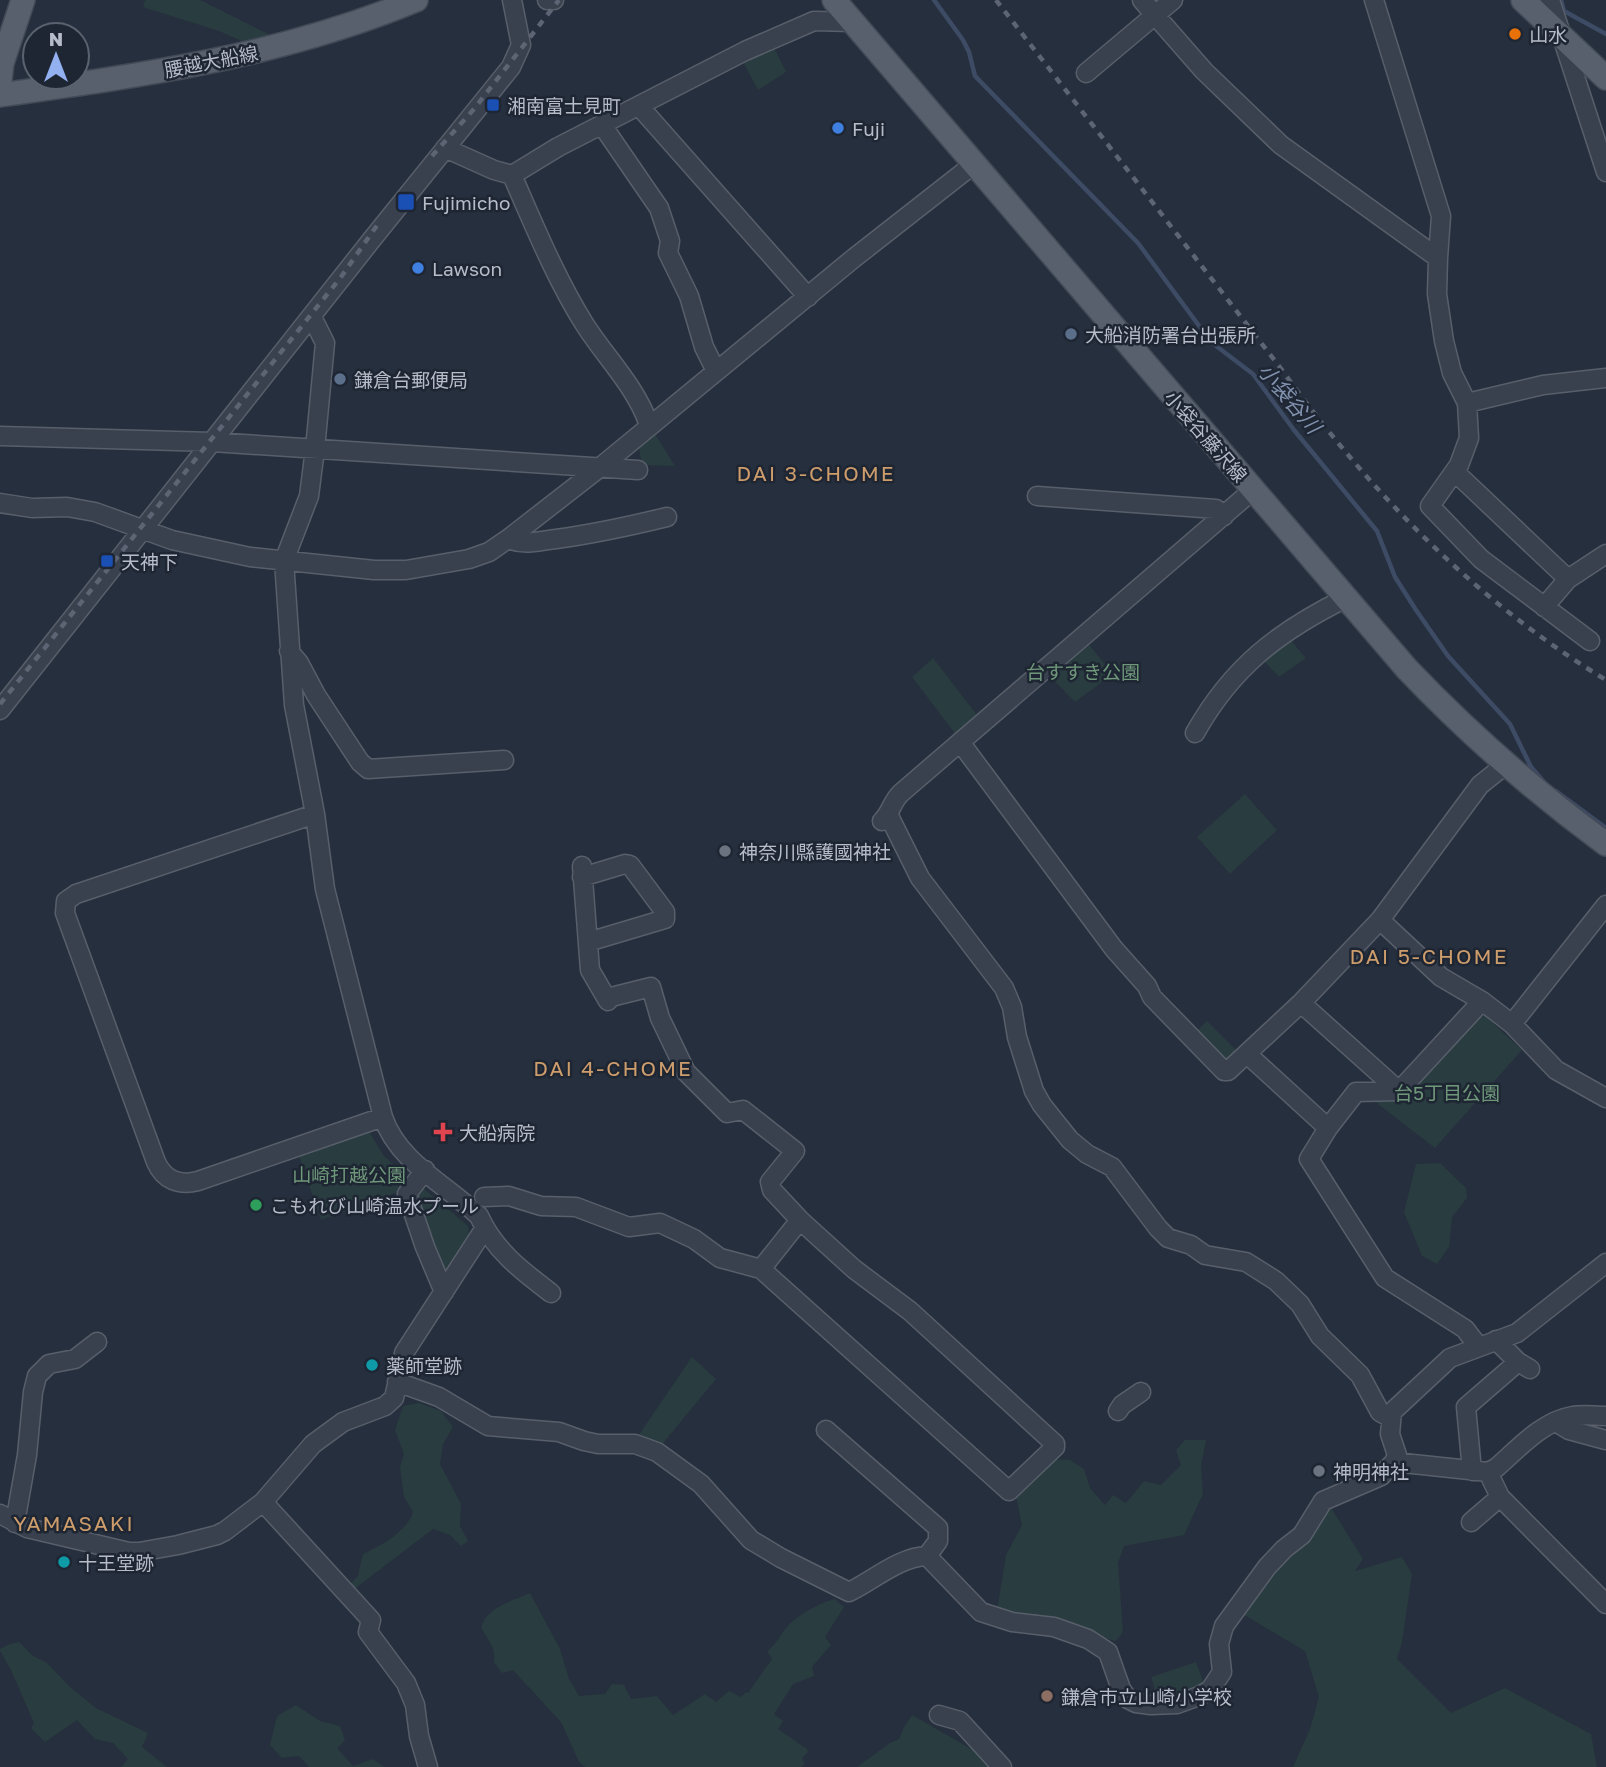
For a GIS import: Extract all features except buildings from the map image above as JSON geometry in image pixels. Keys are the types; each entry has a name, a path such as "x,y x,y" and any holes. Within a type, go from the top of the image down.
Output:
{"main road":[{"path":"0,80 2,63 23,0"},
{"name":"腰越大船線","path":"0,95 132,77 269,50 416,0"},
{"name":"小袋谷藤沢線","path":"834,0 1346,598 1446,709 1505,765 1606,844"},
{"path":"1523,0 1606,78"}],"street":[{"path":"0,710 516,58 521,45 512,0"},
{"path":"547,0 554,0"},
{"path":"1142,0 1204,71 1281,145 1438,258"},
{"path":"1086,73 1173,0"},
{"path":"1374,0 1441,216 1437,294 1452,373 1467,403 1469,438 1455,472 1430,506 1481,559 1590,641"},
{"path":"1550,0 1606,172"},
{"path":"445,148 512,175 558,147 745,51 814,21 852,22"},
{"path":"639,106 808,297"},
{"path":"602,125 659,208 670,241 668,253 689,296 704,347 716,371"},
{"path":"0,503 32,508 67,507 95,512 172,540 250,557 374,570 406,570 470,559 489,552 508,539 598,469 974,164"},
{"path":"512,175 538,233 585,324 638,398 649,425"},
{"path":"313,317 325,343 315,449 309,496 284,561 294,705 315,814 325,889 383,1117 392,1139 409,1158 480,1216 504,1256 551,1293"},
{"path":"1467,403 1542,385 1606,378"},
{"path":"0,436 212,442 638,470"},
{"path":"1455,472 1568,579"},
{"path":"1253,490 894,799 885,818 920,878 1004,988 1012,1007 1017,1037 1034,1091 1070,1140 1087,1154 1112,1167 1168,1238 1191,1245 1205,1255 1246,1262 1276,1281 1300,1304 1320,1336 1360,1375 1380,1412 1391,1418"},
{"path":"1037,496 1216,509 1224,516"},
{"path":"508,539 517,543 537,543 591,535 667,517"},
{"path":"1544,607 1568,579 1606,554"},
{"path":"1195,733 1211,704 1250,659 1304,618 1346,598"},
{"path":"289,651 360,762 368,769 504,760"},
{"path":"960,742 1114,949 1147,986 1152,997 1224,1071 1228,1071 1301,1003 1380,920 1439,844 1480,785 1505,765"},
{"path":"315,814 76,894 66,901 65,913 156,1162 170,1179 180,1183 198,1181 383,1117"},
{"path":"484,1197 509,1196 541,1206 576,1207 629,1227 660,1223 694,1239 720,1258 761,1269 1009,1491 1055,1447 1012,1403 931,1330 854,1269 800,1220 772,1190 771,1182 795,1151 743,1110 727,1113 686,1072 660,1018 651,986 607,1000 590,970 582,872 630,865 665,912 665,919 588,942"},
{"path":"1512,1024 1606,905"},
{"path":"1380,920 1441,977 1482,1001 1512,1024 1556,1070 1606,1098"},
{"path":"1478,1346 1465,1329 1385,1278 1310,1159 1328,1128 1356,1092 1399,1091 1482,1001"},
{"path":"1301,1003 1399,1091"},
{"path":"1247,1054 1328,1128"},
{"path":"425,1170 407,1194 444,1292"},
{"path":"761,1269 800,1220"},
{"path":"97,1342 75,1359 50,1364 37,1376 27,1455 7,1518 27,1528 139,1552 217,1535 263,1502 313,1444 343,1422 385,1406 394,1398 404,1353 485,1228"},
{"path":"927,1556 981,1612 1012,1622 1054,1627 1099,1644 1108,1652 1115,1675 1128,1699 1151,1705 1177,1704 1199,1696 1218,1681 1222,1672 1220,1625 1266,1567 1302,1535 1318,1505 1328,1497 1381,1476 1394,1462 1397,1455 1390,1434 1391,1418 1392,1412 1403,1400 1450,1358 1517,1333 1606,1262"},
{"path":"1496,1340 1524,1365 1466,1408 1480,1471 1500,1497 1606,1604"},
{"path":"397,1382 439,1397 488,1426 559,1432 598,1444 635,1444 657,1452 701,1484 751,1541 849,1592 908,1559 927,1556 938,1541 938,1528 826,1430"},
{"path":"1118,1411 1141,1392"},
{"path":"1394,1462 1480,1471 1496,1468 1540,1430 1556,1422 1574,1416 1606,1416"},
{"path":"1556,1422 1569,1430 1606,1440"},
{"path":"1471,1522 1500,1497"},
{"path":"263,1502 371,1620 368,1632 406,1683 415,1705 419,1736 428,1767"},
{"path":"939,1715 960,1721 1002,1767"}],"green space":[{"path":"145,0 200,0 272,36 244,42 219,31 143,7"},
{"path":"771,42 786,72 758,90 740,56"},
{"path":"655,434 675,466 642,465 639,448"},
{"path":"1288,637 1306,658 1279,677 1261,658"},
{"name":"台すすき公園","path":"1086,641 1113,674 1075,702 1047,673"},
{"path":"933,658 977,715 957,736 912,677"},
{"path":"1245,794 1277,830 1230,874 1197,837"},
{"name":"台5丁目公園","path":"1485,1016 1522,1050 1435,1148 1373,1100 1477,1017"},
{"path":"1207,1021 1239,1053 1234,1059 1221,1059 1195,1033"},
{"name":"山崎打越公園","path":"368,1130 384,1156 411,1180 401,1191 321,1220 298,1153"},
{"path":"1440,1163 1466,1188 1467,1198 1452,1217 1449,1247 1437,1264 1422,1256 1404,1212 1416,1164"},
{"path":"423,1188 468,1226 469,1234 447,1268 440,1268 413,1192"},
{"path":"692,1357 716,1379 659,1448 638,1436"},
{"path":"419,1403 441,1411 453,1427 443,1444 440,1464 461,1504 460,1526 468,1541 461,1546 450,1535 433,1529 353,1590 349,1585 358,1576 363,1554 399,1532 413,1512 404,1497 400,1467 404,1454 395,1430 403,1406"},
{"path":"1185,1440 1206,1440 1201,1465 1203,1494 1184,1535 1124,1546 1118,1563 1123,1632 1116,1641 997,1611 1006,1555 1022,1525 1016,1497 1050,1459 1070,1460 1084,1469 1090,1488 1105,1505 1113,1495 1126,1503 1144,1481 1161,1485 1181,1465 1176,1450"},
{"path":"1328,1503 1363,1559 1355,1571 1402,1557 1412,1574 1397,1659 1451,1713 1505,1688 1591,1734 1597,1767 1293,1767 1310,1729 1319,1697 1305,1651 1241,1613"},
{"path":"530,1593 560,1649 569,1679 579,1696 605,1694 612,1684 624,1685 631,1699 657,1696 673,1715 705,1694 716,1702 729,1691 741,1697 748,1693 772,1659 767,1651 786,1628 809,1610 835,1599 844,1607 825,1637 831,1645 812,1667 814,1676 793,1684 774,1714 783,1721 778,1729 807,1749 808,1752 802,1758 805,1764 801,1767 585,1767 579,1762 561,1722 513,1670 502,1673 494,1662 493,1648 481,1628 494,1610"},
{"path":"19,1642 33,1656 47,1663 71,1688 96,1708 148,1733 142,1747 167,1767 121,1767 128,1759 113,1743 95,1739 77,1720 45,1742 31,1728 34,1723 0,1651"},
{"path":"1196,1662 1204,1684 1158,1699 1151,1677"},
{"path":"296,1705 320,1721 340,1726 345,1740 337,1748 353,1766 373,1759 385,1767 309,1767 299,1756 282,1758 270,1745 277,1716"},
{"path":"912,1715 987,1758 990,1767 857,1767 899,1739"}],"waterway":[{"name":"小袋谷川","path":"934,0 963,40 975,76 1138,243 1211,342 1253,374 1294,430 1377,531 1395,577 1416,610 1448,656 1510,724 1531,767 1544,782"},
{"path":"1561,0 1564,11 1606,34"},
{"name":"小袋谷川","path":"1556,791 1606,828"}],"railway":[{"path":"432,156 474,109 559,0"},
{"path":"996,0 1313,412 1387,499 1427,540 1512,615 1606,680"},
{"path":"0,704 341,277 380,221"}],"place":[{"name":"山水","path":"1515,34"},
{"name":"湘南富士見町","path":"493,105"},
{"name":"Fuji","path":"838,128"},
{"name":"Fujimicho","path":"406,202"},
{"name":"Lawson","path":"418,268"},
{"name":"大船消防署台出張所","path":"1071,334"},
{"name":"鎌倉台郵便局","path":"340,379"},
{"name":"天神下","path":"107,561"},
{"name":"神奈川縣護國神社","path":"725,851"},
{"name":"大船病院","path":"443,1132"},
{"name":"こもれび山崎温水プール","path":"256,1205"},
{"name":"薬師堂跡","path":"372,1365"},
{"name":"神明神社","path":"1319,1471"},
{"name":"十王堂跡","path":"64,1562"},
{"name":"鎌倉市立山崎小学校","path":"1047,1696"}],"district":[{"name":"DAI 3-CHOME","path":"816,473"},
{"name":"DAI 5-CHOME","path":"1429,956"},
{"name":"DAI 4-CHOME","path":"613,1068"},
{"name":"YAMASAKI","path":"74,1523"}]}
